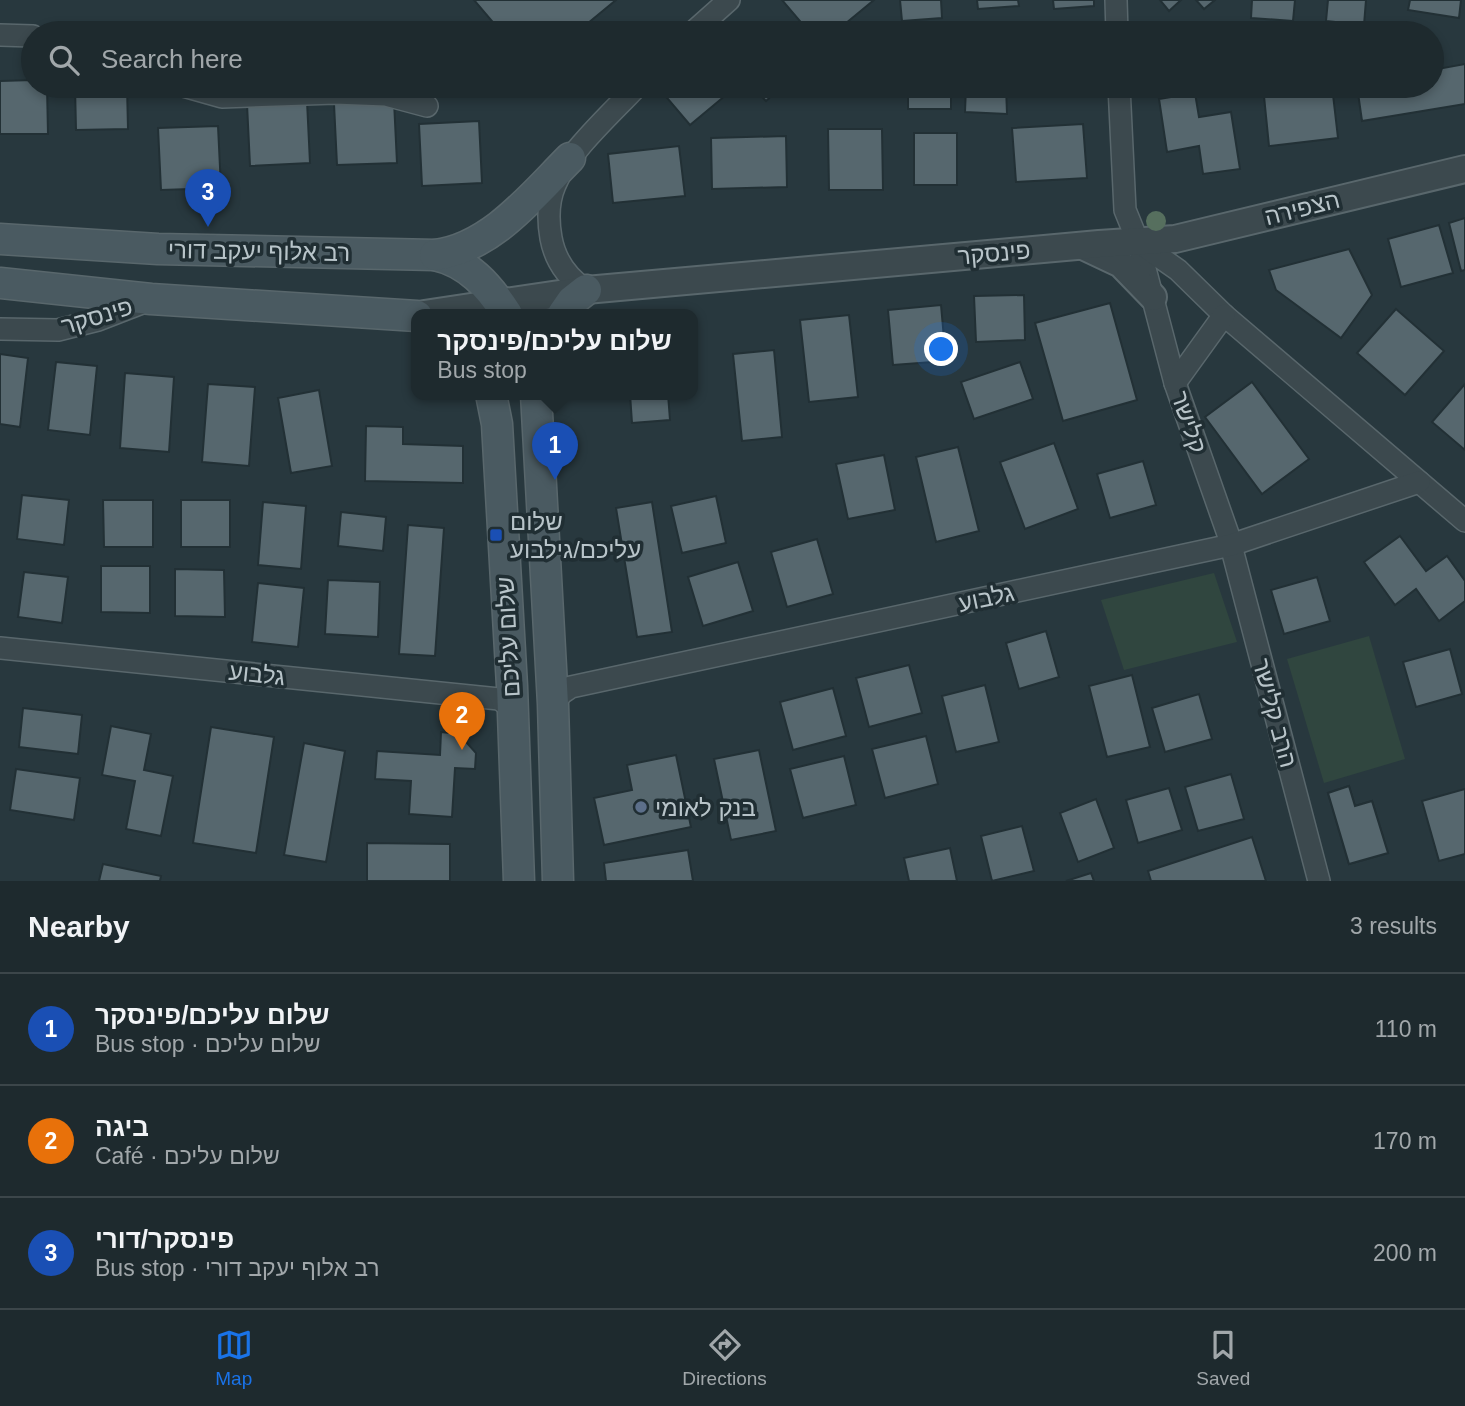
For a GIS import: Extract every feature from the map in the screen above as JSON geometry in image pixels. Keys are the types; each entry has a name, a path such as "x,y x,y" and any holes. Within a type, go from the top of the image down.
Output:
{"main road":[{"path":"435,255 466,246 498,226 570,158"},
{"name":"רב אלוף יעקב דורי","path":"0,239 158,249 435,255 452,259 471,271 503,308"},
{"name":"רב אלוף יעקב דורי","path":"0,283 151,299 411,315"},
{"path":"567,309 586,290"},
{"name":"שלום עליכם","path":"492,400 497,424 519,881"},
{"name":"שלום עליכם","path":"536,400 553,704 558,881"}],"street":[{"path":"705,21 729,0"},
{"path":"1116,0 1117,21"},
{"path":"0,35 21,36"},
{"path":"397,98 427,106"},
{"path":"586,290 578,285 559,262 553,247 550,228 551,198 554,186 570,158 626,98"},
{"path":"1120,98 1125,210 1138,242 1153,297"},
{"name":"הצפירה","path":"1138,242 1175,239 1465,169"},
{"path":"1138,242 1178,270 1224,315 1465,521"},
{"name":"פינסקר","path":"503,308 586,290 1138,242"},
{"path":"1080,245 1122,264 1153,297"},
{"name":"קלישר","path":"1153,297 1175,383 1231,545"},
{"name":"פינסקר","path":"0,329 58,330 98,320 151,299"},
{"path":"1175,383 1224,315"},
{"name":"גלבוע","path":"553,704 571,687 1231,545 1419,482"},
{"name":"הרב קלישר","path":"1231,545 1319,881"},
{"name":"גלבוע","path":"0,648 499,699 512,708"}],"green space":[{"path":"1214,573 1237,642 1124,670 1101,600"},
{"path":"1369,636 1405,759 1324,783 1287,659"}],"building":[{"path":"474,0 616,0 591,21 492,21"},
{"path":"782,0 874,0 849,21 800,21"},
{"path":"900,0 941,0 942,18 902,21"},
{"path":"977,0 1018,0 1019,6 978,9"},
{"path":"1053,0 1094,0 1094,6 1054,9"},
{"path":"1160,0 1181,0 1169,11"},
{"path":"1196,0 1215,0 1204,9"},
{"path":"1252,0 1295,0 1293,21 1251,18"},
{"path":"1328,0 1366,0 1364,21 1326,21"},
{"path":"1410,0 1461,0 1459,18 1408,10"},
{"path":"1465,64 1465,104 1362,121 1359,98 1444,98 1444,68"},
{"path":"21,80 21,98 47,98 48,134 0,134 0,81"},
{"path":"75,98 127,98 128,129 76,130"},
{"path":"667,98 722,98 690,125"},
{"path":"908,98 951,98 951,109 908,109"},
{"path":"966,98 1006,98 1007,114 965,112"},
{"path":"1196,98 1199,117 1231,112 1240,169 1203,174 1199,146 1167,152 1159,99"},
{"path":"1264,98 1333,98 1338,138 1269,146"},
{"path":"307,101 310,163 250,166 247,104"},
{"path":"394,101 397,163 337,165 334,104"},
{"path":"479,121 482,183 422,186 419,124"},
{"path":"1083,124 1087,178 1016,182 1012,128"},
{"path":"218,126 221,188 161,190 158,128"},
{"path":"828,129 882,129 883,190 829,190"},
{"path":"914,133 957,133 957,185 914,185"},
{"path":"786,136 787,187 712,189 711,138"},
{"path":"679,146 685,196 613,203 608,154"},
{"path":"1465,218 1465,270 1461,271 1449,223"},
{"path":"1439,225 1453,273 1401,287 1388,239"},
{"path":"1349,249 1372,295 1341,338 1276,290 1269,270"},
{"path":"1024,295 1025,340 976,342 974,296"},
{"path":"1110,303 1137,400 1063,421 1035,323"},
{"path":"941,305 946,361 893,365 888,310"},
{"path":"1396,309 1444,351 1405,395 1357,353"},
{"path":"849,315 858,397 809,402 800,320"},
{"path":"774,350 782,437 742,441 733,354"},
{"path":"0,354 28,358 20,427 0,424"},
{"path":"56,362 97,366 90,435 48,430"},
{"path":"1020,362 1033,399 974,419 961,382"},
{"path":"125,373 174,377 169,452 120,448"},
{"path":"1252,382 1309,459 1262,494 1205,417"},
{"path":"208,384 255,387 249,466 202,462"},
{"path":"1465,384 1465,450 1432,422"},
{"path":"319,390 332,466 291,473 278,398"},
{"path":"630,400 668,400 670,420 632,423"},
{"path":"366,426 403,427 403,444 463,446 463,483 365,481"},
{"path":"1054,443 1078,509 1025,529 1000,462"},
{"path":"958,447 979,531 936,542 916,457"},
{"path":"884,455 895,510 848,519 836,464"},
{"path":"1143,461 1156,505 1110,518 1097,474"},
{"path":"22,495 69,500 64,545 17,539"},
{"path":"716,496 726,543 682,553 671,506"},
{"path":"103,500 153,500 153,547 104,547"},
{"path":"181,500 230,500 230,547 181,547"},
{"path":"263,502 306,506 301,569 258,565"},
{"path":"652,502 672,632 637,637 616,508"},
{"path":"341,512 386,517 383,551 338,546"},
{"path":"408,525 444,528 435,656 399,654"},
{"path":"1400,536 1426,571 1447,556 1465,581 1465,601 1439,621 1416,589 1395,605 1364,562"},
{"path":"817,539 833,594 787,607 771,552"},
{"path":"738,562 753,611 703,626 688,577"},
{"path":"101,566 150,566 150,613 101,612"},
{"path":"175,569 224,570 225,617 175,616"},
{"path":"24,572 68,577 62,623 18,617"},
{"path":"1317,577 1330,621 1284,634 1271,590"},
{"path":"328,580 380,582 378,637 325,634"},
{"path":"258,583 304,588 298,647 252,642"},
{"path":"1046,631 1059,677 1019,689 1006,643"},
{"path":"1450,649 1462,694 1416,707 1403,662"},
{"path":"909,665 922,713 869,727 856,678"},
{"path":"1132,675 1150,747 1107,757 1089,686"},
{"path":"985,685 999,742 956,752 942,696"},
{"path":"833,688 846,736 793,750 780,702"},
{"path":"1199,694 1212,739 1165,752 1152,708"},
{"path":"23,708 82,715 78,754 19,747"},
{"path":"111,726 151,734 144,770 173,776 161,836 126,829 135,781 102,775"},
{"path":"211,727 274,737 256,853 193,843"},
{"path":"441,732 459,734 476,753 475,769 455,768 452,817 409,814 411,781 375,779 377,751 440,755"},
{"path":"926,736 938,784 885,798 872,749"},
{"path":"304,743 345,751 326,862 284,855"},
{"path":"759,750 776,831 731,840 714,759"},
{"name":"בנק לאומי","path":"676,755 691,827 604,845 594,798 632,790 627,765"},
{"path":"844,756 856,805 803,818 790,769"},
{"path":"16,769 80,778 74,820 10,810"},
{"path":"1231,774 1244,819 1198,831 1185,787"},
{"path":"1349,786 1355,806 1372,801 1388,853 1349,864 1328,793"},
{"path":"1349,786 1355,806 1372,801 1388,853 1349,864 1328,793"},
{"path":"1169,788 1182,830 1138,843 1126,800"},
{"path":"1465,789 1465,854 1439,861 1422,801"},
{"path":"1096,799 1114,848 1078,862 1060,813"},
{"path":"1022,826 1034,871 992,881 981,836"},
{"path":"1252,837 1266,881 1151,881 1148,871"},
{"path":"367,843 450,844 450,881 367,881"},
{"path":"950,848 957,881 909,881 904,858"},
{"path":"688,850 693,881 606,881 604,863"},
{"path":"103,864 161,876 160,881 99,881"},
{"path":"1091,873 1094,881 1066,881"}],"place":[{"name":"פינסקר/דורי","path":"208,227"},
{"name":"שלום עליכם/פינסקר","path":"555,480"},
{"name":"שלום עליכם/גילבוע","path":"496,535"},
{"name":"ביגה","path":"462,750"},
{"name":"בנק לאומי","path":"641,807"}]}
